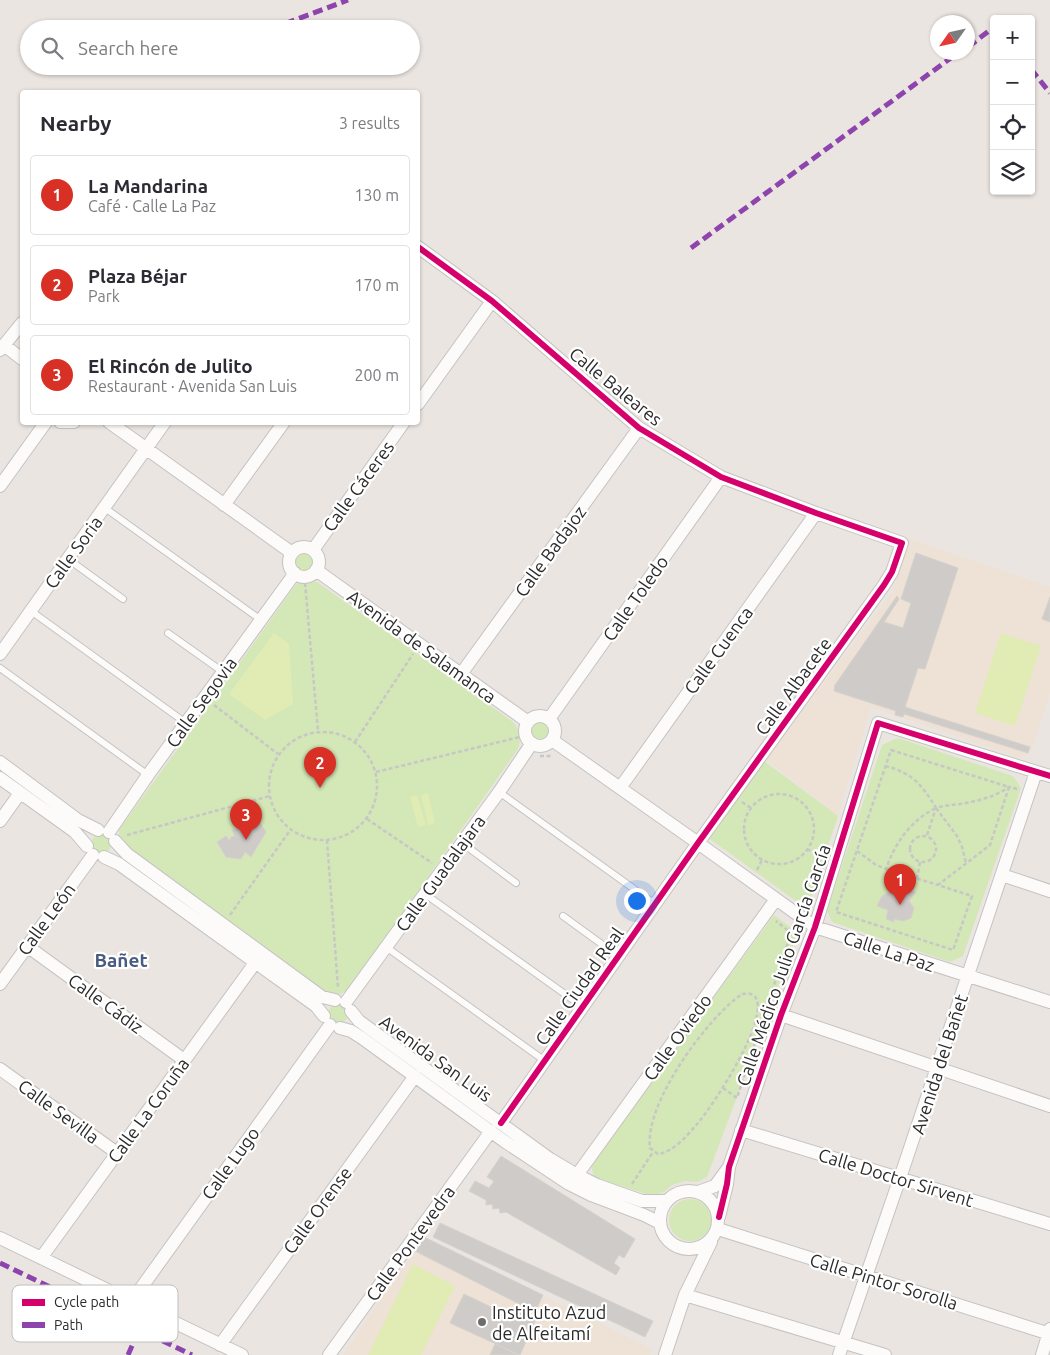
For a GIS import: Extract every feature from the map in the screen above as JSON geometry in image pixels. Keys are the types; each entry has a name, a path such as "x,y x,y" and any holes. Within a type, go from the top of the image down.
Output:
{"street":[{"name":"Calle Baleares","path":"420,248 492,301 639,428 721,477 816,514 902,543"},
{"path":"420,401 492,301"},
{"path":"20,326 2,348 20,358"},
{"path":"0,486 44,425"},
{"path":"113,425 292,553"},
{"name":"Calle Soria","path":"0,654 163,425"},
{"path":"224,505 282,425"},
{"name":"Calle Cáceres","path":"312,550 402,425"},
{"name":"Calle Badajoz","path":"461,674 639,428"},
{"name":"Calle Toledo","path":"549,719 721,477"},
{"name":"Calle Cuenca","path":"620,788 816,514"},
{"name":"Calle Albacete","path":"698,842 884,585 892,572 902,543"},
{"path":"307,547 312,550 319,559 316,570 312,574 299,575 291,569 289,558 296,549 307,547"},
{"name":"Avenida de Salamanca","path":"316,570 528,722"},
{"name":"Calle Segovia","path":"109,836 148,775 204,698 261,620 299,575"},
{"path":"538,716 549,719 555,729 555,735 548,744 537,746 529,740 526,728 528,722 538,716"},
{"name":"Calle Médico Julio García García","path":"665,1355 687,1289 716,1229 728,1184 729,1167 781,1015 814,927 878,723 1036,772"},
{"name":"Calle Guadalajara","path":"343,1003 499,792 529,740"},
{"path":"552,740 698,842 814,927"},
{"name":"Avenida San Luis","path":"0,762 78,820 109,836 127,854 322,997 343,1003 359,1021 569,1184 591,1195 644,1214 660,1223"},
{"path":"1036,772 1050,776"},
{"name":"Avenida del Bañet","path":"839,1355 1036,772"},
{"name":"Avenida San Luis","path":"0,778 74,832 95,853 119,864 316,1006 331,1023 351,1031 415,1076 577,1175 597,1185 642,1201 666,1201"},
{"path":"0,821 20,792"},
{"path":"93,832 109,836 115,847 112,852 108,856 95,853 87,841 89,836 93,832"},
{"name":"Calle Ciudad Real","path":"496,1127 545,1061 698,842"},
{"name":"Calle León","path":"0,984 95,853"},
{"path":"1002,875 1050,891"},
{"name":"Calle Oviedo","path":"577,1175 776,899"},
{"name":"Calle La Paz","path":"814,927 1050,1002"},
{"name":"Calle Cádiz","path":"28,946 184,1060"},
{"name":"Calle La Coruña","path":"41,1258 255,963"},
{"path":"330,1002 343,1003 351,1017 349,1022 345,1026 331,1023 324,1011 326,1006 330,1002"},
{"path":"781,1015 1050,1106"},
{"name":"Calle Lugo","path":"143,1285 331,1023"},
{"name":"Calle Sevilla","path":"0,1069 117,1153"},
{"name":"Calle Orense","path":"220,1345 415,1076"},
{"name":"Calle Pontevedra","path":"329,1355 496,1127"},
{"name":"Calle Doctor Sirvent","path":"741,1130 1050,1224"},
{"name":"Calle Médico Julio García García","path":"698,1192 715,1186 729,1167"},
{"path":"687,1190 698,1192 708,1197 716,1206 716,1229 703,1246 692,1250 681,1248 671,1243 663,1234 660,1223 661,1211 666,1201 676,1194 687,1190"},
{"name":"Calle Pintor Sorolla","path":"716,1229 1050,1332"},
{"path":"0,1238 96,1285"},
{"name":"Calle Médico Julio García García","path":"681,1248 691,1262 687,1289"},
{"path":"687,1289 885,1355"},
{"path":"178,1325 242,1355"},
{"path":"1042,1355 1050,1332"}],"lane":[{"path":"104,508 261,620"},
{"path":"68,559 123,599"},
{"path":"31,611 186,723"},
{"path":"168,632 223,672"},
{"path":"0,668 148,775"},
{"path":"499,792 654,904"},
{"path":"462,843 516,882"},
{"path":"425,894 583,1007"},
{"path":"563,916 618,956"},
{"path":"386,947 545,1061"}],"path":[{"path":"299,575 318,731"},
{"path":"355,742 420,645"},
{"path":"204,698 278,754"},
{"path":"318,731 331,731 350,737 365,750 378,778 377,797 367,819 351,833 333,840 314,840 297,834 282,822 272,806 268,784 272,765 278,754 299,736 318,731"},
{"path":"376,772 520,737 529,740"},
{"path":"857,851 876,866 972,896 953,950 836,912 885,766 891,750 1009,787"},
{"path":"885,766 915,779 923,788 957,836 966,864"},
{"path":"886,869 906,831 936,808 989,797 1009,787"},
{"path":"938,885 990,845 1009,787"},
{"path":"775,794 784,794 799,801 807,808 814,830 810,846 804,854 785,864 769,863 757,856 749,848 744,833 746,815 756,802 775,794"},
{"path":"109,836 270,796"},
{"path":"927,835 936,808"},
{"path":"367,819 442,870"},
{"path":"224,925 291,829"},
{"path":"920,835 927,835 935,841 936,854 931,860 920,862 911,854 910,846 914,839 920,835"},
{"path":"327,840 343,1003"},
{"path":"917,878 920,862"},
{"path":"723,1088 737,1098 791,933 773,919 768,928 759,922"},
{"path":"742,994 755,996 758,1005 754,1027 741,1056 723,1088 698,1124 680,1142 664,1153 658,1154 653,1152 650,1148 649,1140 653,1123 673,1075 700,1036 725,1008 742,994"},
{"path":"629,1188 653,1152"}],"shaded area":[{"path":"909,539 1050,587 1050,692 1031,752 1021,758 871,707 838,816 766,760 893,591"},
{"name":"Instituto Azud de Alfeitamí","path":"424,1237 652,1349 650,1355 343,1355"}],"green space":[{"path":"304,552 311,555 314,562 311,569 304,572 297,569 294,562 297,555"},
{"path":"304,580 317,582 513,722 520,738 518,749 349,989 336,994 328,993 129,849 119,838 121,827 294,587"},
{"path":"274,633 289,644 293,704 265,720 229,694"},
{"path":"1001,633 1041,646 1015,726 975,713"},
{"path":"540,721 547,724 550,731 547,738 540,741 533,738 530,731 533,724"},
{"path":"898,738 1013,776 1021,788 963,956 950,962 832,922 827,911 882,745"},
{"path":"764,761 838,816 807,909 707,837"},
{"path":"428,793 435,823 428,825 421,795"},
{"path":"417,795 426,825 418,827 410,797"},
{"path":"101,834 108,837 111,844 108,851 101,854 94,851 91,844 94,837"},
{"path":"774,915 798,933 707,1177 697,1182 685,1181 672,1185 664,1192 652,1196 594,1177 591,1165"},
{"path":"338,1004 345,1007 348,1014 345,1021 338,1024 331,1021 328,1014 331,1007"},
{"path":"690,1199 705,1205 711,1220 705,1235 690,1241 675,1235 669,1220 675,1205"},
{"path":"413,1264 455,1286 421,1355 368,1355"}],"building":[{"path":"916,553 958,568 925,669 918,668 905,707 1030,747 1028,753 904,714 903,717 895,715 896,711 834,691 835,685 897,596 899,599 884,622 903,628 911,603 901,599"},
{"path":"1050,597 1050,622 1042,619"},
{"path":"260,823 266,832 251,857 245,852 241,859 226,857 217,842 226,836 230,841 231,837 235,836 232,830"},
{"path":"901,886 916,892 909,901 914,908 911,918 903,921 894,919 894,922 886,919 888,910 877,906 882,896"},
{"path":"501,1156 635,1239 624,1258 619,1255 614,1263 620,1268 616,1275 506,1212 500,1213 499,1208 493,1209 492,1204 486,1205 486,1200 469,1191 475,1181 489,1188 494,1181 487,1177"},
{"path":"440,1223 653,1321 645,1337 433,1237"},
{"path":"424,1237 543,1295 535,1312 415,1251"},
{"path":"464,1294 514,1318 518,1311 536,1319 520,1355 450,1323"},
{"path":"495,1344 518,1355 490,1355"}],"marked path":[{"path":"295,20 348,0"},
{"path":"975,42 990,30"},
{"path":"691,248 948,60"},
{"path":"1035,74 1050,93"},
{"path":"0,1263 46,1285"},
{"path":"128,1355 134,1342"},
{"path":"165,1342 192,1355"}],"cycle path":[{"path":"420,248 492,301 639,428 721,477 902,543 892,572 884,585 698,843 501,1123"},
{"path":"719,1217 729,1167 781,1015 815,927 878,723 1050,776"}],"place":[{"name":"Plaza Béjar","path":"320,788"},
{"name":"El Rincón de Julito","path":"246,840"},
{"name":"La Mandarina","path":"900,905"},
{"name":"Instituto Azud de Alfeitamí","path":"482,1322"}],"district":[{"name":"Bañet","path":"121,960"}]}
